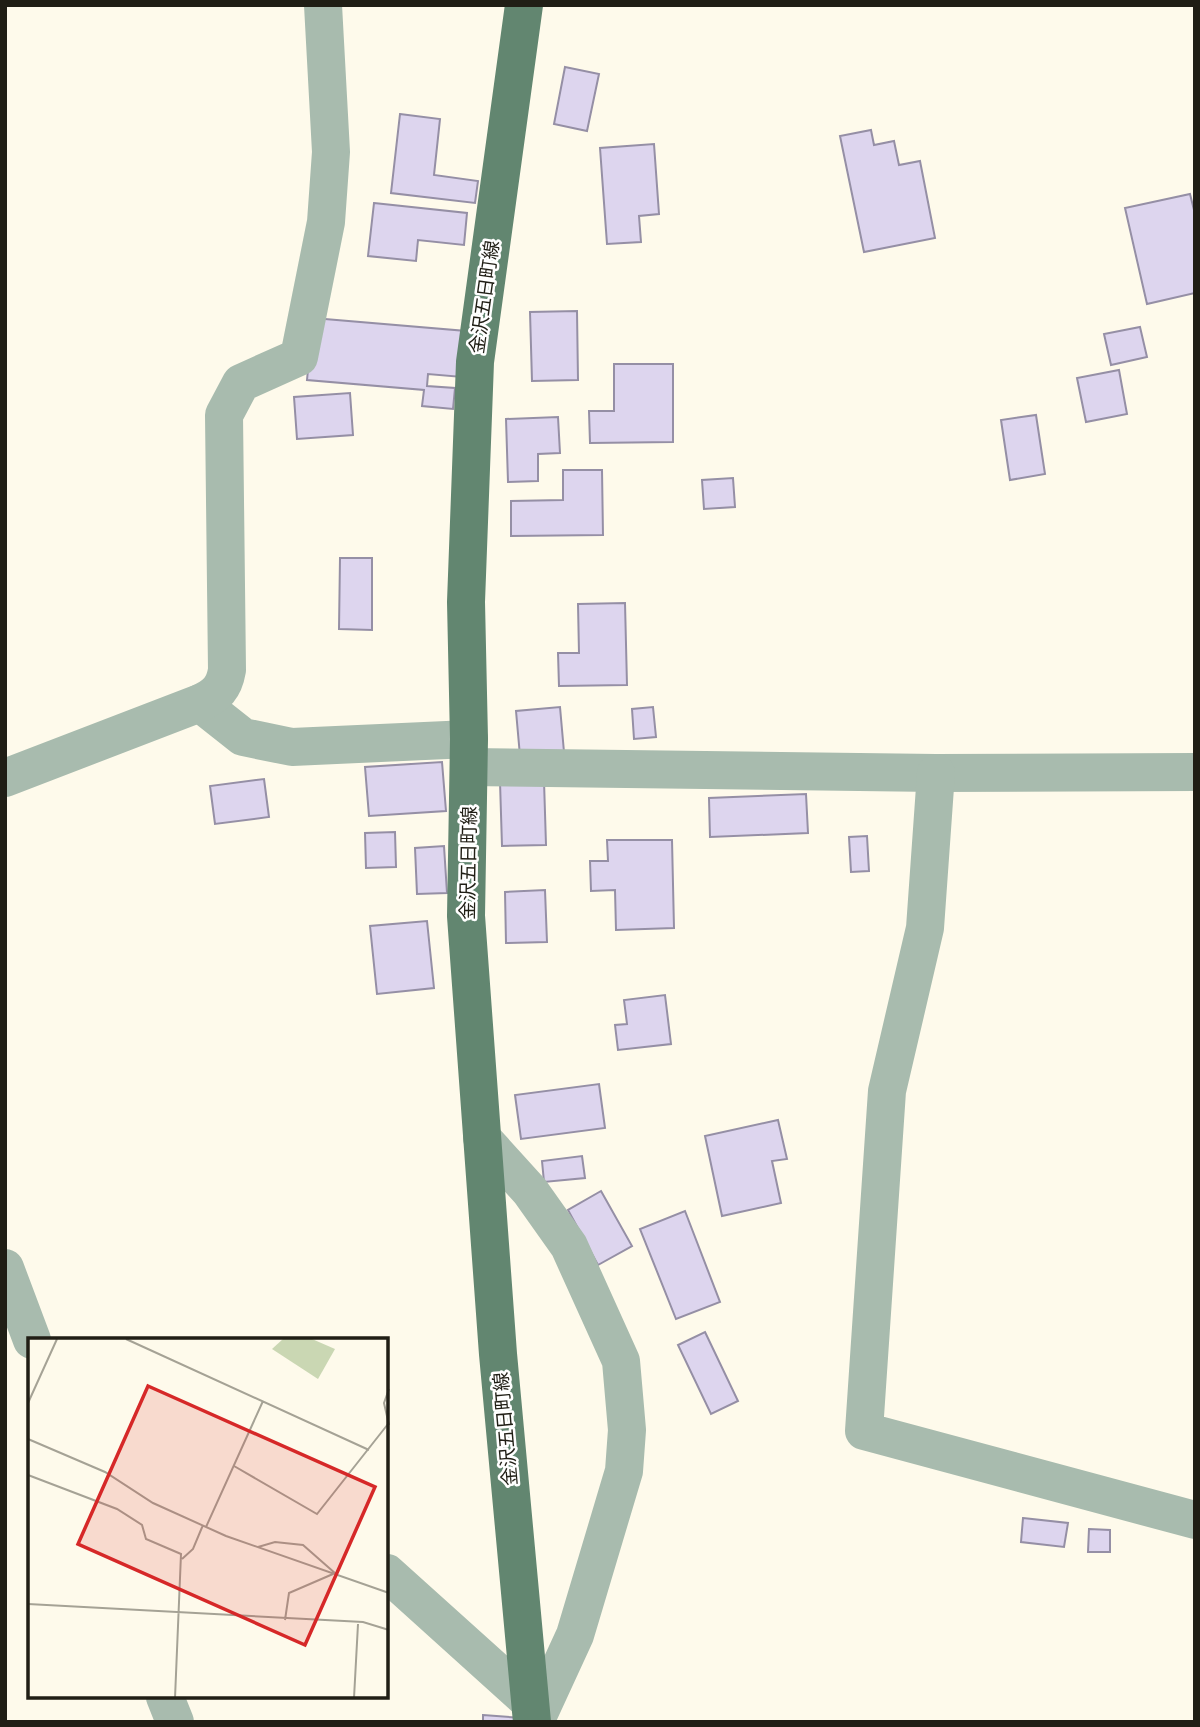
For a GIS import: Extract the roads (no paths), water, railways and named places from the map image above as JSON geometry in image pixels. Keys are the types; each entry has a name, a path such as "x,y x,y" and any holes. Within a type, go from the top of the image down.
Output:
{"main road":[{"name":"金沢五日町線","path":"524,5 475,362 466,602 469,753 466,916 498,1354 532,1715"}],"street":[{"path":"5,778 200,703 213,697 225,685 224,415 241,383 299,357 327,222 331,152 323,5"},
{"path":"200,703 243,737 292,747 936,773 1195,772"},
{"path":"936,773 925,928 887,1091 864,1432 1195,1520"},
{"path":"388,1574 532,1715 575,1634 624,1471 627,1430 621,1361 569,1246 530,1191 482,1138"},
{"path":"5,1268 31,1338"},
{"path":"166,1699 175,1722"}]}
